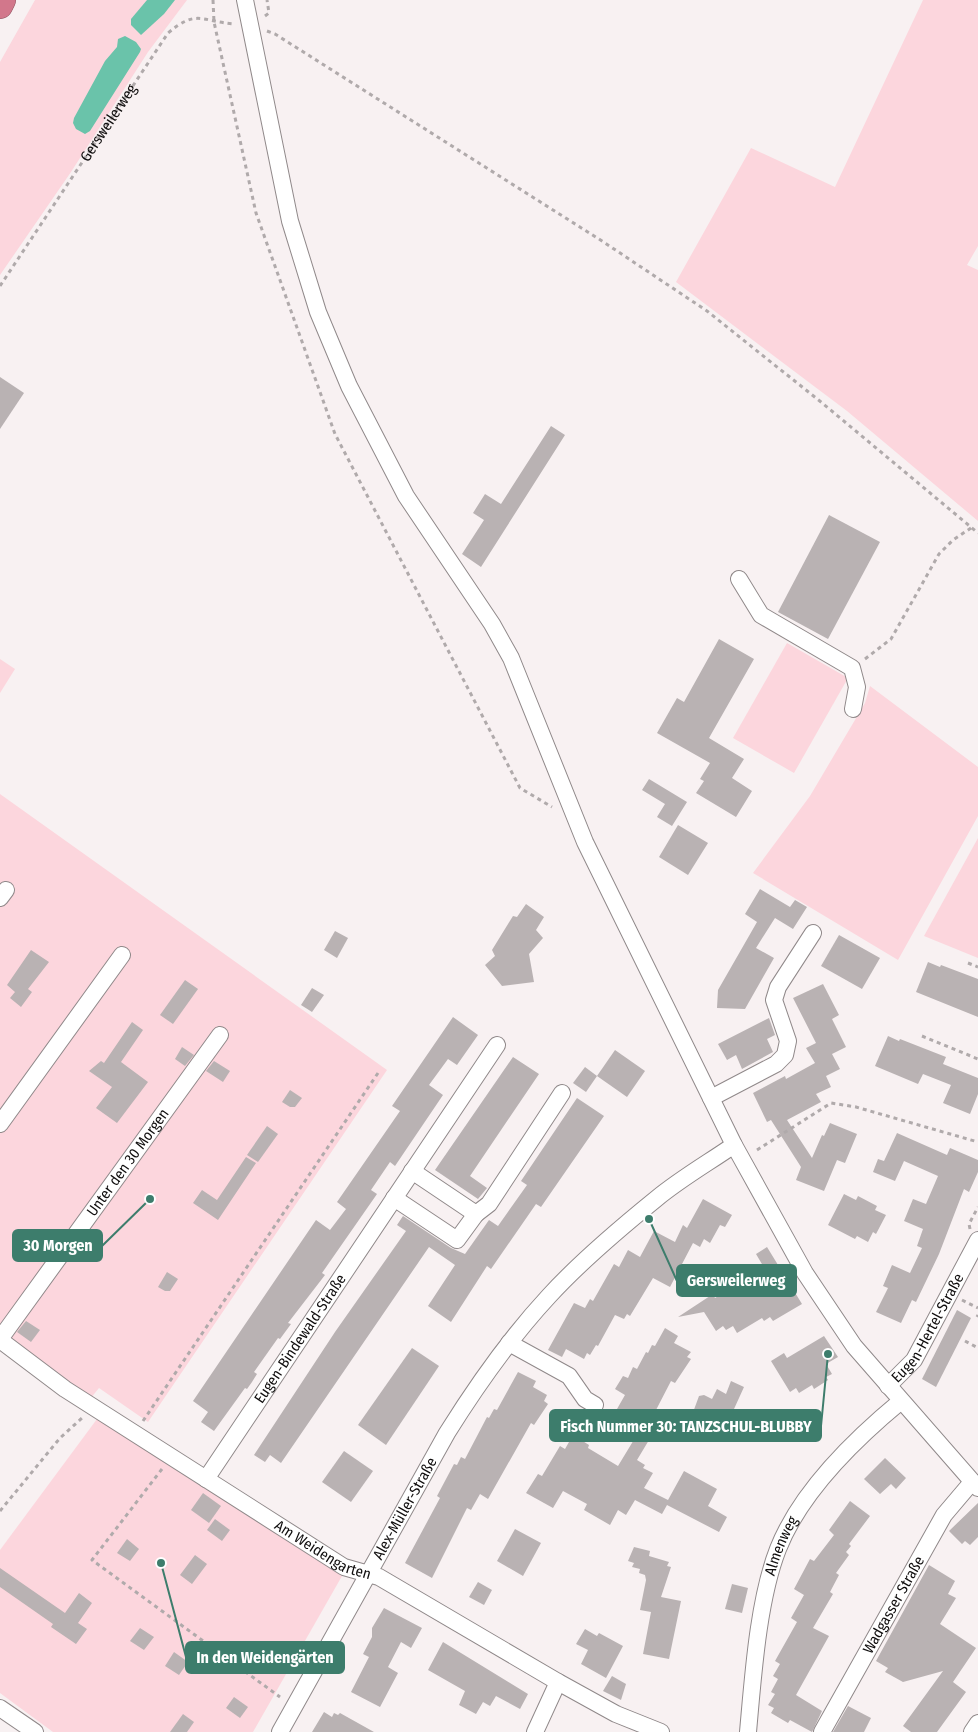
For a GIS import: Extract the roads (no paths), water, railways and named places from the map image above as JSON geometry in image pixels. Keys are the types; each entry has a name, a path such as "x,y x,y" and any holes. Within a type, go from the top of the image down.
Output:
{"highway":[{"path":"0,6 3,0"}],"street":[{"path":"245,0 290,220 318,312 349,386 406,496 492,624 511,658 574,816 734,1145 819,1296 854,1346 975,1485"},
{"path":"739,579 761,615 852,668 857,687 853,709"},
{"path":"712,1098 776,1064 786,1055 788,1041 774,1000 778,987 813,933"},
{"path":"0,1124 122,955"},
{"name":"Unter den 30 Morgen","path":"0,1340 220,1035"},
{"name":"Eugen-Bindewald-Straße","path":"206,1479 497,1045"},
{"path":"394,1198 457,1240 476,1214 489,1204 562,1093"},
{"name":"Alex-Müller-Straße","path":"280,1732 446,1433 476,1386 509,1343 549,1295 594,1253 657,1198 734,1145"},
{"path":"412,1171 476,1214"},
{"name":"Eugen-Hertel-Straße","path":"888,1386 914,1360 974,1236"},
{"name":"Am Weidengarten","path":"0,1340 93,1407 344,1567 368,1576 379,1577 616,1714 661,1732"},
{"path":"509,1343 569,1376 585,1400 595,1405"},
{"name":"Almenweg","path":"748,1732 763,1605 778,1548 795,1517 819,1484 854,1443 901,1401"},
{"name":"Wadgasser Straße","path":"822,1732 944,1515 975,1485"},
{"path":"535,1732 558,1682"},
{"path":"0,1708 35,1732"},
{"path":"972,1732 978,1723"}],"place":[{"name":"30 Morgen","path":"150,1199"},
{"name":"Gersweilerweg","path":"649,1219"},
{"name":"Fisch Nummer 30: TANZSCHUL-BLUBBY","path":"828,1354"},
{"name":"In den Weidengärten","path":"161,1563"}]}
